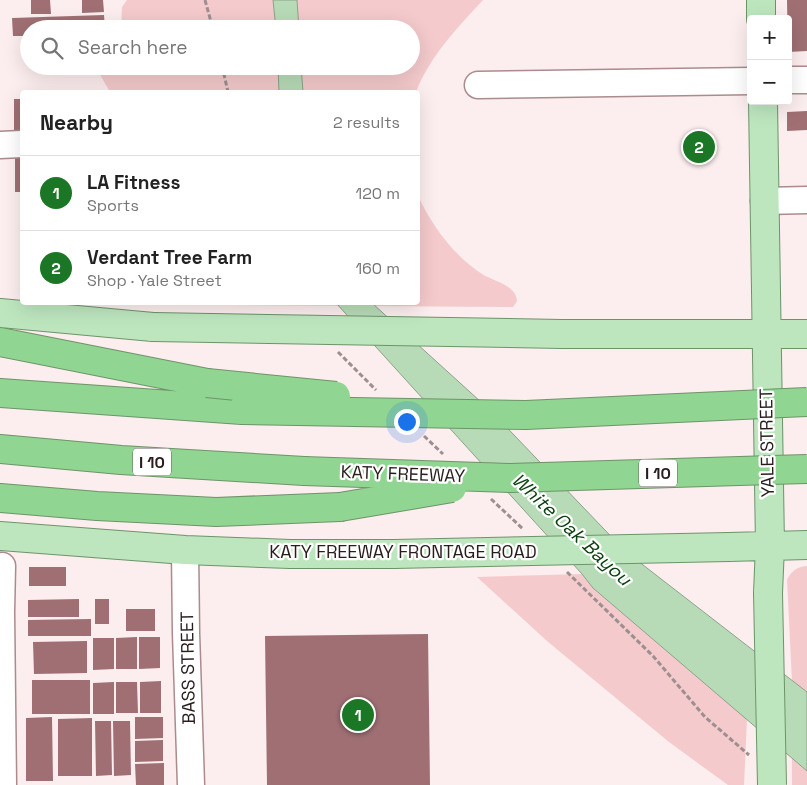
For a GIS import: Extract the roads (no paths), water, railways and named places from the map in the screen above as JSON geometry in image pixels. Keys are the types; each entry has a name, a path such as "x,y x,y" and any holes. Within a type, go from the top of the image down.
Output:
{"highway":[{"path":"0,342 207,383 526,415"},
{"path":"0,393 242,410 526,415 807,402"},
{"name":"KATY FREEWAY","path":"0,449 121,460 304,470 510,478 807,469"},
{"path":"0,498 96,506 216,512 340,506 510,478"}],"main road":[{"path":"761,0 761,15"},
{"name":"YALE STREET","path":"763,105 772,785"},
{"path":"0,313 153,327 562,334 807,334"},
{"name":"KATY FREEWAY FRONTAGE ROAD","path":"0,536 186,550 290,554 394,554 807,545"}],"street":[{"path":"792,80 807,80"},
{"path":"478,85 747,81"},
{"path":"0,145 20,144"},
{"path":"764,201 807,200"},
{"name":"BASS STREET","path":"186,550 186,632 191,785"},
{"path":"2,566 0,612 3,785"}],"water":[{"path":"273,0 297,0 298,20 275,20"},
{"path":"278,75 302,75 303,90 279,90"},
{"name":"White Oak Bayou","path":"338,305 374,305 492,412 625,551 807,692 807,771 593,588"}],"place":[{"name":"Verdant Tree Farm","path":"699,147"},
{"name":"LA Fitness","path":"358,715"}]}
